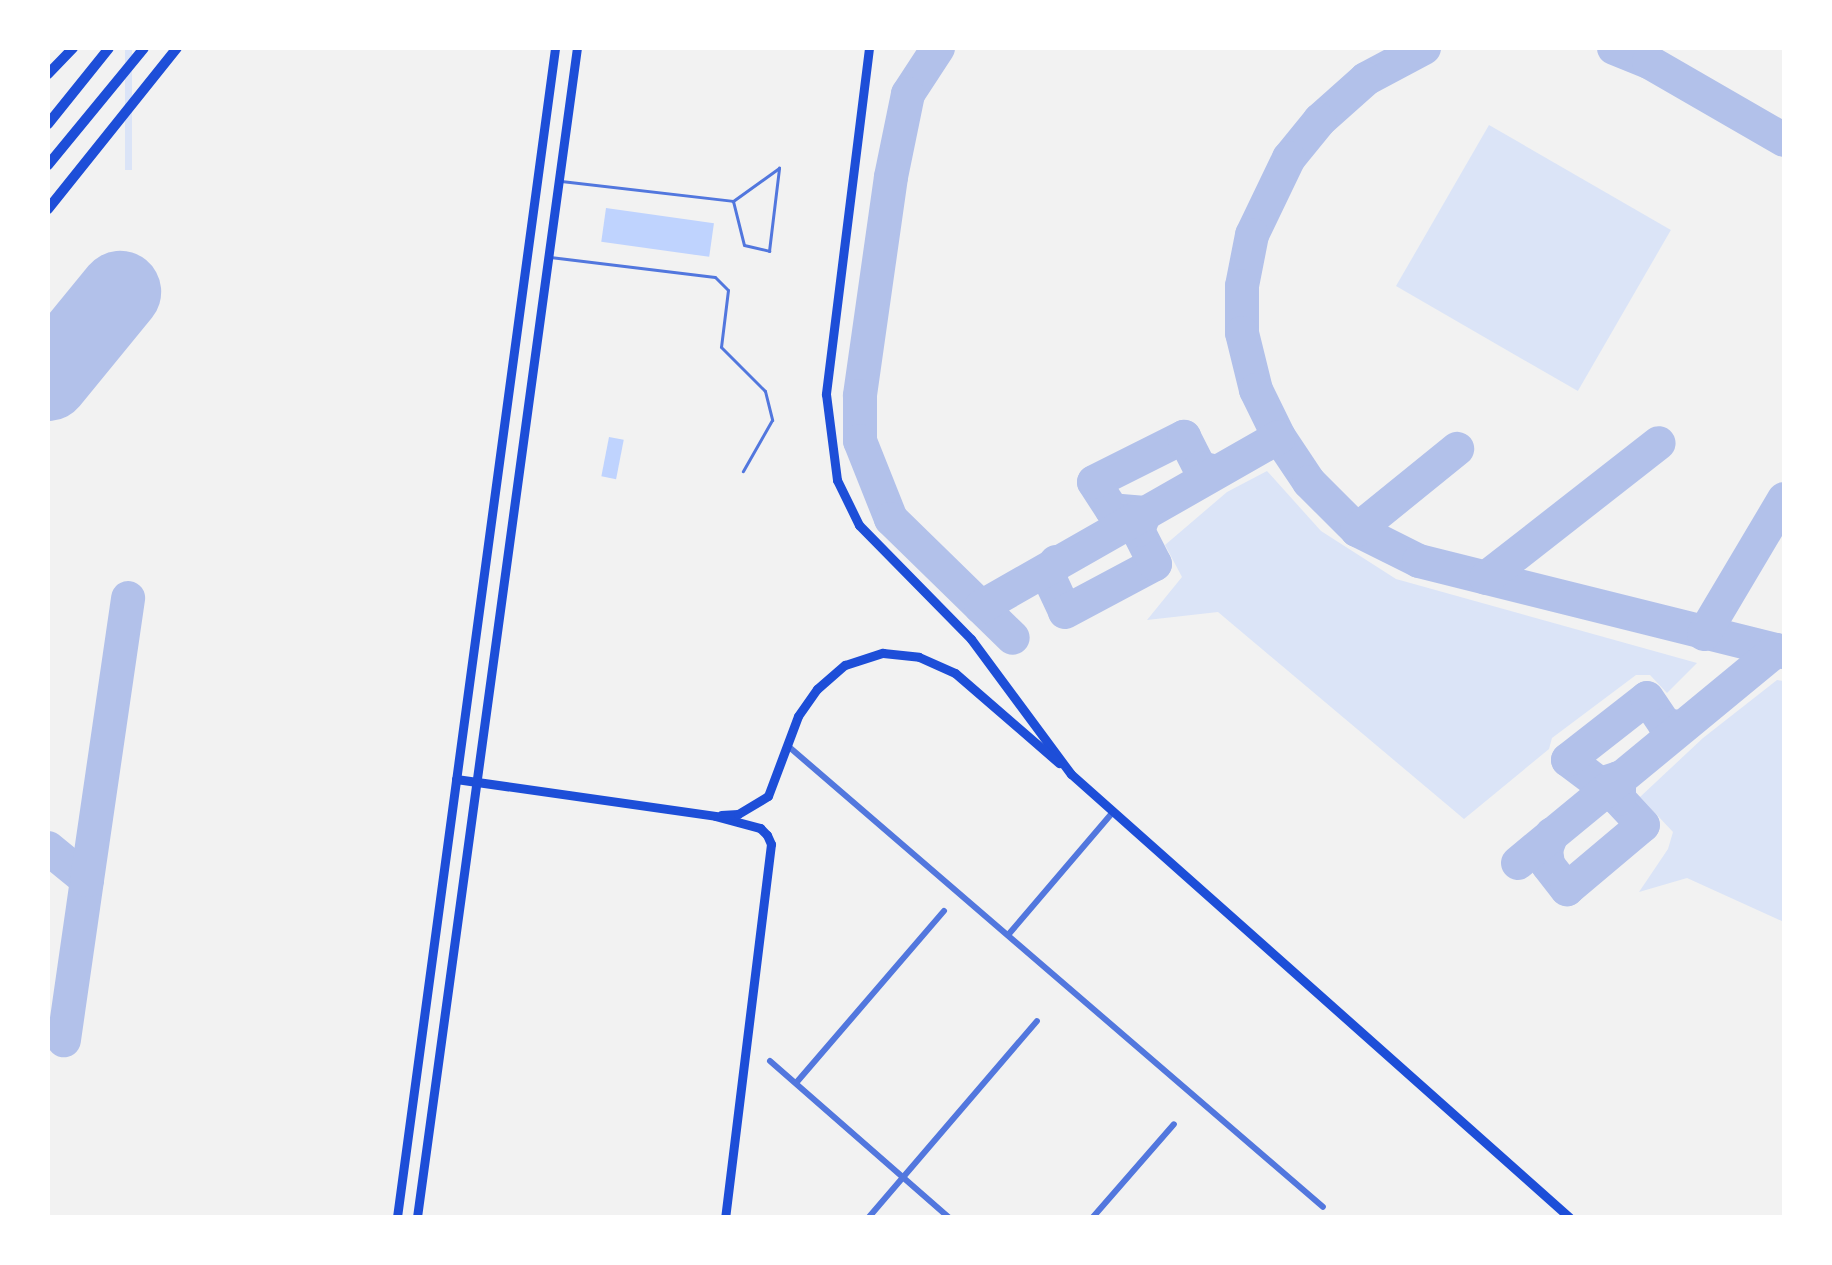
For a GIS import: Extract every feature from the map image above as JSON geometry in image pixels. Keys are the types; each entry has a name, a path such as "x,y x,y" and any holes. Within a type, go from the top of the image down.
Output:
{"main road":[{"path":"48,74 65,48"},
{"path":"48,74 73,48"},
{"path":"48,124 109,48"},
{"path":"48,165 144,48"},
{"path":"48,209 177,48"},
{"path":"397,1217 555,48"},
{"path":"417,1217 546,256 577,48"},
{"path":"869,48 826,394 837,480 859,525 971,639 1071,774"},
{"path":"486,561 504,564"},
{"path":"715,816 738,814 768,796 798,716 830,676 865,656 900,654 955,673 1569,1217"},
{"path":"456,779 715,816 760,828 771,844 725,1217"}],"street":[{"path":"788,746 1323,1207"},
{"path":"1008,935 1113,812"},
{"path":"796,1083 944,911"},
{"path":"869,1217 1037,1021"},
{"path":"770,1061 948,1217"},
{"path":"1093,1217 1174,1124"}],"lane":[{"path":"557,181 733,201 779,168 769,251 744,245 733,201"},
{"path":"546,256 715,277 728,290 721,347 765,391 772,420 743,471"}],"shaded area":[{"path":"125,48 132,48 132,170 125,170"},
{"path":"1489,125 1671,230 1578,391 1396,286"},
{"path":"1267,471 1321,531 1396,579 1697,663 1667,693 1650,675 1636,675 1552,738 1549,749 1464,819 1218,612 1147,620 1182,577 1165,545 1227,492"},
{"path":"1777,680 1784,681 1784,922 1687,878 1639,892 1668,849 1673,832 1640,797 1703,738"}],"water":[{"path":"606,208 714,223 709,257 601,242"},
{"path":"609,437 624,440 616,479 601,476"}],"taxiway":[{"path":"938,48 908,94 891,177 860,396 860,441 891,519 1013,638"},
{"path":"1424,48 1366,79 1320,120 1289,158 1252,235 1242,286 1242,333 1256,390 1279,437 1309,482 1357,530 1419,561 1784,652"},
{"path":"1614,48 1649,62 1784,140"},
{"path":"1056,562 1049,577 1065,612 1155,564 1138,530 1145,513 1112,510 1094,482 1184,437 1200,468 1217,472"},
{"path":"981,607 1279,437"},
{"path":"1486,578 1659,443"},
{"path":"1357,530 1457,449"},
{"path":"1704,634 1784,499"},
{"path":"87,880 128,598"},
{"path":"1518,863 1776,650"},
{"path":"1552,834 1546,850 1548,865 1567,889 1643,825 1619,799 1619,778 1600,784 1568,760 1647,698 1665,725 1680,727"},
{"path":"48,848 87,880 64,1040"}],"runway":[{"path":"48,380 120,292"}]}
